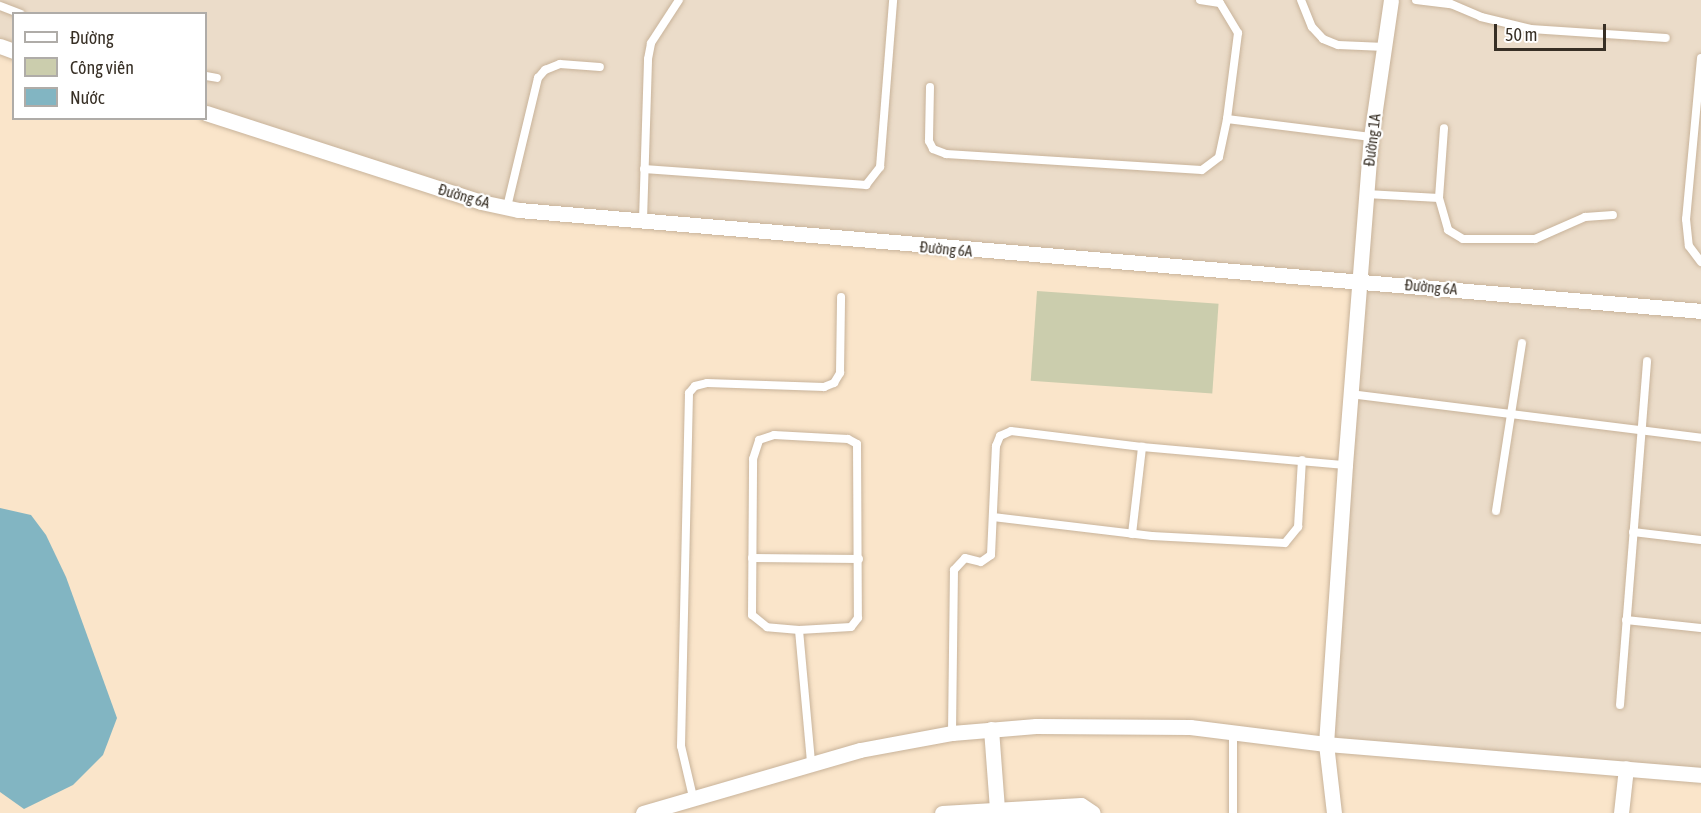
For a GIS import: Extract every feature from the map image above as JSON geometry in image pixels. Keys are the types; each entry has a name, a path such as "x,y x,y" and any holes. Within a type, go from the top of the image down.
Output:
{"street":[{"name":"Đường 1A","path":"1334,813 1326,744 1345,465 1371,137 1391,0"},
{"name":"Đường 6A","path":"207,113 507,207 1010,255 1358,280 1701,311"},
{"path":"643,813 684,804 811,762 952,734 991,729 1190,727 1326,744 1701,775"},
{"path":"991,729 997,809"},
{"path":"1621,813 1626,768"},
{"path":"942,813 1081,805 1093,813"}],"lane":[{"path":"643,220 651,43 679,0"},
{"path":"644,169 866,185 880,167 893,0"},
{"path":"930,87 929,141 933,149 946,154 1202,170 1219,157 1227,119 1238,33 1220,3 1200,0"},
{"path":"1301,0 1312,27 1323,39 1338,45 1385,48"},
{"path":"1416,0 1451,2 1489,20 1531,29 1666,38"},
{"path":"0,6 16,12"},
{"path":"1701,58 1686,219 1689,246 1701,262"},
{"path":"507,207 538,78 545,69 560,64 600,68"},
{"path":"207,76 217,78"},
{"path":"1227,119 1371,137"},
{"path":"1444,128 1439,198 1448,230 1463,239 1535,239 1586,217 1613,215"},
{"path":"1366,194 1439,198"},
{"path":"684,804 681,746 689,393 695,386 707,382 824,387 834,383 840,373 841,297"},
{"path":"1496,511 1522,343"},
{"path":"1620,705 1647,361"},
{"path":"1350,394 1701,438"},
{"path":"952,734 954,570 965,558 988,560 993,517 996,446 1000,436 1011,431 1142,447 1345,465"},
{"path":"774,435 848,439 857,444 859,559 856,624 800,630 767,627 752,615 752,558 755,446 759,440 774,435"},
{"path":"1132,534 1142,447"},
{"path":"993,517 1132,534 1285,543 1298,527 1302,460"},
{"path":"1633,532 1701,540"},
{"path":"752,558 859,559"},
{"path":"1626,620 1701,628"},
{"path":"800,630 811,762"},
{"path":"1233,732 1233,813"}],"shaded area":[{"path":"0,0 1701,0 1701,769 1331,738 1363,287 518,204 482,197 207,108 207,12 12,12 12,45 0,41"}],"green space":[{"path":"1037,291 1219,304 1212,393 1031,381"}],"water":[{"path":"0,508 31,515 46,535 66,577 117,718 103,755 73,785 24,809 0,792"}]}
